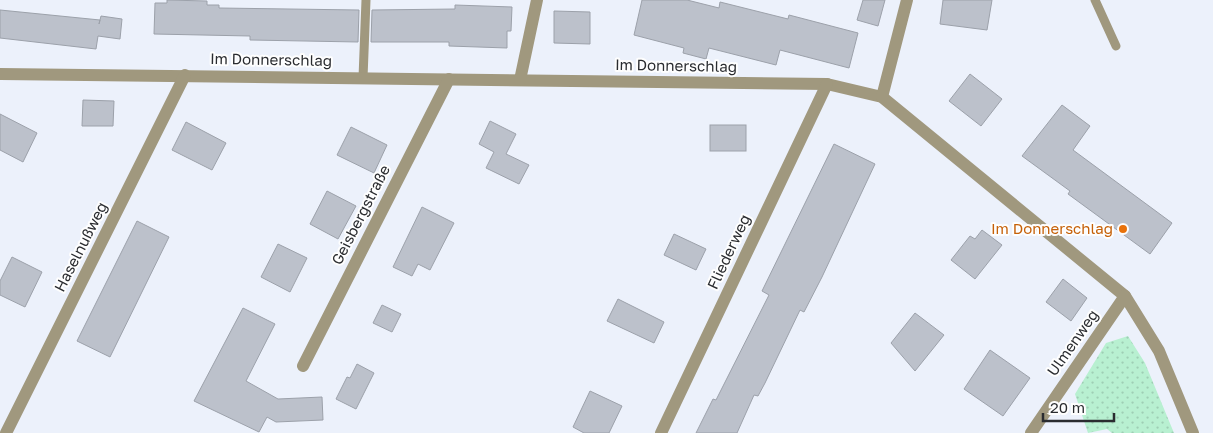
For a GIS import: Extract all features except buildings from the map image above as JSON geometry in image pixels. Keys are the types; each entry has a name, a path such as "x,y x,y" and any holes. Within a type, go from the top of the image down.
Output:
{"street":[{"path":"520,80 537,0"},
{"path":"882,97 908,0"},
{"name":"Im Donnerschlag","path":"0,74 827,84 882,97 1125,296 1159,352 1193,433"},
{"name":"Haselnußweg","path":"6,433 185,75"},
{"name":"Geisbergstraße","path":"303,366 449,79"},
{"name":"Fliederweg","path":"661,433 827,84"},
{"name":"Ulmenweg","path":"1030,433 1125,296"}],"lane":[{"path":"363,78 366,0"},
{"path":"1095,0 1116,46"}],"green space":[{"path":"1128,336 1145,363 1174,433 1112,433 1107,429 1088,433 1075,394 1106,343"}],"place":[{"name":"Im Donnerschlag","path":"1123,229"}]}
